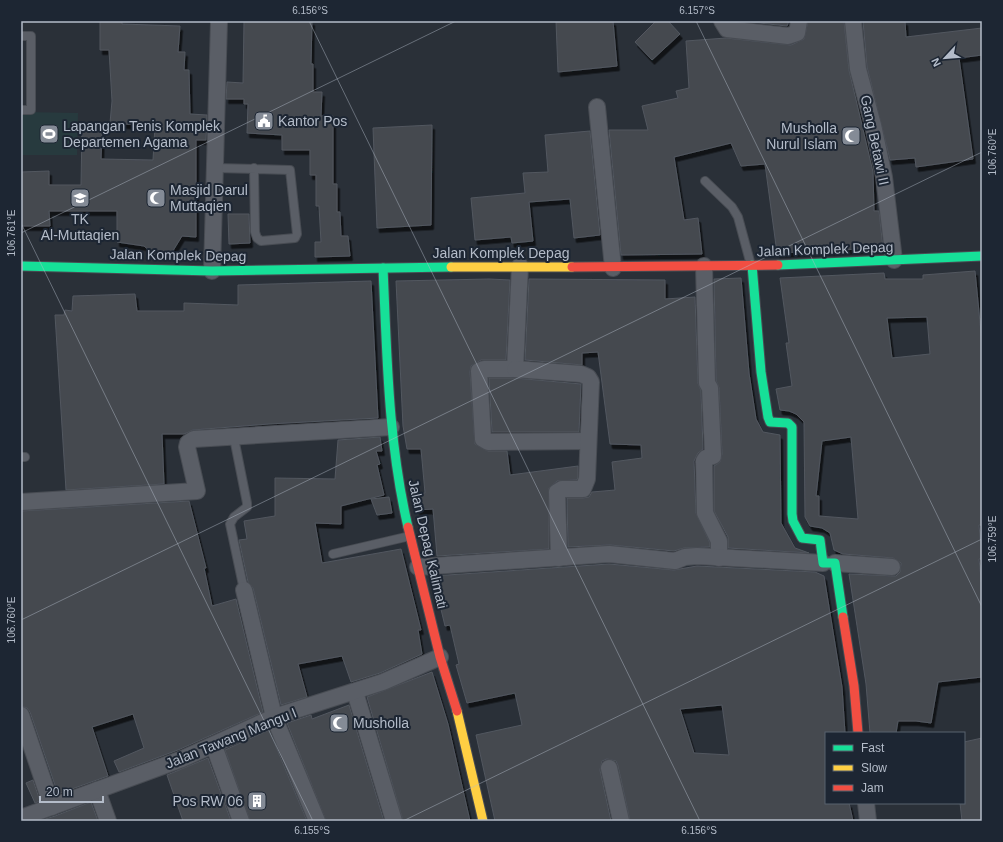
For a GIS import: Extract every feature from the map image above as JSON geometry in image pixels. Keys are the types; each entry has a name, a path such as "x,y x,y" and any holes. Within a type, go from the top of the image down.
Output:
{"street":[{"path":"212,271 219,21"},
{"path":"722,21 727,30 788,36 797,33 799,21"},
{"name":"Gang Betawi II","path":"853,21 858,69 873,125 884,178 894,260"},
{"path":"597,107 613,268"},
{"name":"Jalan Komplek Depag","path":"21,266 212,271 520,266 613,268 752,265 982,256"},
{"path":"752,265 761,372 768,417 770,422 788,423 792,427 793,520 802,538 820,540 829,563 854,686 858,732"},
{"path":"515,369 520,266"},
{"path":"704,266 707,383 710,388 713,454 711,458 707,458 704,461 704,498 706,517 719,541 718,558"},
{"name":"Jalan Depag Kalimati","path":"383,268 391,427 403,505 440,657 460,721 483,821"},
{"path":"559,558 556,494 559,490 578,490 583,489 586,485 587,441 592,388 588,377 581,374 515,369 482,369 479,371 483,439 488,442 587,441"},
{"path":"21,502 196,491 187,447 188,443 194,439 234,438 391,427"},
{"path":"418,567 609,554 674,561 693,556 892,567"},
{"path":"244,590 274,717 316,821"},
{"name":"Jalan Tawang Mangu I","path":"21,818 214,746 274,717 383,682 440,657"},
{"path":"355,692 394,821"},
{"path":"21,715 52,807"},
{"path":"214,746 241,821"},
{"path":"609,768 621,821"},
{"path":"97,790 108,821"},
{"path":"866,804 868,821"}],"lane":[{"path":"21,36 31,36 31,110 21,110"},
{"path":"216,168 254,168 290,170 297,234 295,238 261,241 257,238 254,168"},
{"path":"706,181 732,207 738,217 752,265"},
{"path":"234,438 247,507 234,517 230,524 244,590"},
{"path":"333,554 410,536"}],"green space":[{"name":"Lapangan Tenis Komplek Departemen Agama","path":"21,112 78,113 77,155 21,155"}],"building":[{"path":"100,21 122,21 122,24 180,26 178,52 185,52 184,70 189,70 190,114 207,115 206,140 196,140 196,237 182,236 171,254 162,256 153,254 144,246 117,242 117,211 49,211 50,226 21,226 21,172 49,171 49,185 81,185 82,128 102,129 101,159 153,160 155,126 110,123 112,101 109,50 100,50"},
{"path":"244,21 312,21 311,64 313,64 313,92 322,92 321,116 333,116 333,184 337,184 337,212 340,212 341,236 348,236 350,256 315,257 315,242 321,242 319,206 316,206 316,175 310,175 310,150 282,150 282,135 247,133 248,104 244,104 244,99 226,99 227,82 243,83"},
{"path":"556,21 613,21 617,66 558,72"},
{"path":"656,21 668,21 680,34 652,60 635,42"},
{"path":"741,21 789,21 787,26"},
{"path":"808,21 844,21 849,70 873,172 874,211 879,211 883,248 777,253 765,164 741,166 731,143 674,157 684,220 698,218 702,254 621,255 609,130 648,130 642,106 678,98 676,91 689,88 686,41 726,38 791,45 804,39"},
{"path":"863,21 905,21 906,37 982,28 982,55 959,58 973,159 916,167 915,158 890,160 867,67"},
{"path":"432,125 431,225 377,228 373,128"},
{"path":"590,131 600,235 574,238 570,199 529,202 533,241 512,243 511,237 475,240 471,198 525,193 523,173 548,172 545,135"},
{"path":"228,214 249,214 250,243 229,244"},
{"path":"975,271 982,343 982,525 979,525 982,559 979,559 982,588 982,677 938,682 931,723 898,721 896,732 870,732 866,684 849,574 896,576 900,572 901,563 893,558 843,554 834,550 830,533 822,528 810,526 805,517 804,422 796,414 789,411 780,410 776,389 792,386 786,343 789,343 780,278 884,273 885,279 923,279 923,275","holes":["927,317 930,354 892,358 887,318","851,437 858,519 819,516 819,496 816,496 822,441"]},
{"path":"741,278 749,373 756,419 763,432 780,435 781,523 795,548 809,553 728,548 728,537 714,511 714,466 720,462 722,454 719,388 716,380 714,279"},
{"path":"529,279 665,280 665,299 695,297 698,383 701,391 703,449 698,453 694,461 696,513 710,543 710,547 684,548 674,551 610,545 568,547 567,498 589,497 592,492 615,490 612,462 642,458 641,445 610,444 598,352 582,353 582,365 525,360"},
{"path":"510,280 506,360 481,360 471,366 470,372 475,444 488,451 507,451 510,475 578,466 578,477 577,480 557,481 549,488 549,549 437,556 433,509 417,510 414,495 425,493 421,449 407,449 403,426 396,281"},
{"path":"371,281 378,418 269,424 193,430 184,434 162,434 164,484 66,490 55,315 64,315 65,310 72,311 73,296 135,294 137,311 184,311 184,303 238,305 238,285"},
{"path":"489,378 515,378 581,384 579,432 492,432"},
{"path":"380,437 382,451 376,451 380,464 377,465 384,495 341,506 341,524 315,523 322,563 401,549 421,630 418,630 422,654 380,673 351,682 342,656 298,664 307,697 281,705 253,588 248,582 239,540 247,539 244,521 275,516 275,478 335,479 338,440"},
{"path":"389,497 392,513 377,515 371,499"},
{"path":"189,501 206,568 204,568 212,606 236,599 263,712 178,750 119,772 114,761 144,748 133,714 92,727 108,776 58,794 30,712 27,708 21,706 21,511"},
{"path":"609,564 674,570 697,566 815,572 824,576 842,687 845,732 825,732 825,804 849,804 853,821 630,821 618,766 616,761 607,759 602,761 600,770 611,821 495,821 476,735 522,725 515,693 467,703 456,665 459,664 450,625 445,626 433,576","holes":["722,705 729,755 694,753 680,709"]},
{"path":"432,672 448,724 470,821 403,821 367,697"},
{"path":"349,705 384,821 326,821 287,723 311,715 312,719"},
{"path":"269,730 307,821 250,821 225,750"},
{"path":"982,738 982,821 962,821 960,804 965,804 965,742"},
{"path":"208,758 231,821 183,821 167,775"},
{"path":"33,780 40,801 35,803 26,783"},
{"path":"91,802 98,821 42,820 55,816"}],"traffic: fast":[{"path":"778,265 982,256"},
{"path":"752,265 761,372 768,417 770,422 788,423 792,427 793,521 802,538 820,540 823,563 835,563 843,617"},
{"path":"21,266 212,271 451,267"},
{"path":"383,268 387,366 392,431 401,495 408,527"}],"traffic: slow":[{"path":"451,267 572,267"},
{"path":"457,711 483,821"}],"traffic: jam":[{"path":"572,267 778,265"},
{"path":"408,527 440,657 457,711"},
{"path":"843,617 854,686 858,732"}],"place":[{"name":"Kantor Pos","path":"264,121"},
{"name":"Lapangan Tenis Komplek Departemen Agama","path":"49,134"},
{"name":"Musholla Nurul Islam","path":"851,136"},
{"name":"TK Al-Muttaqien","path":"80,198"},
{"name":"Masjid Darul Muttaqien","path":"156,198"},
{"name":"Musholla","path":"339,723"},
{"name":"Pos RW 06","path":"257,801"}]}
